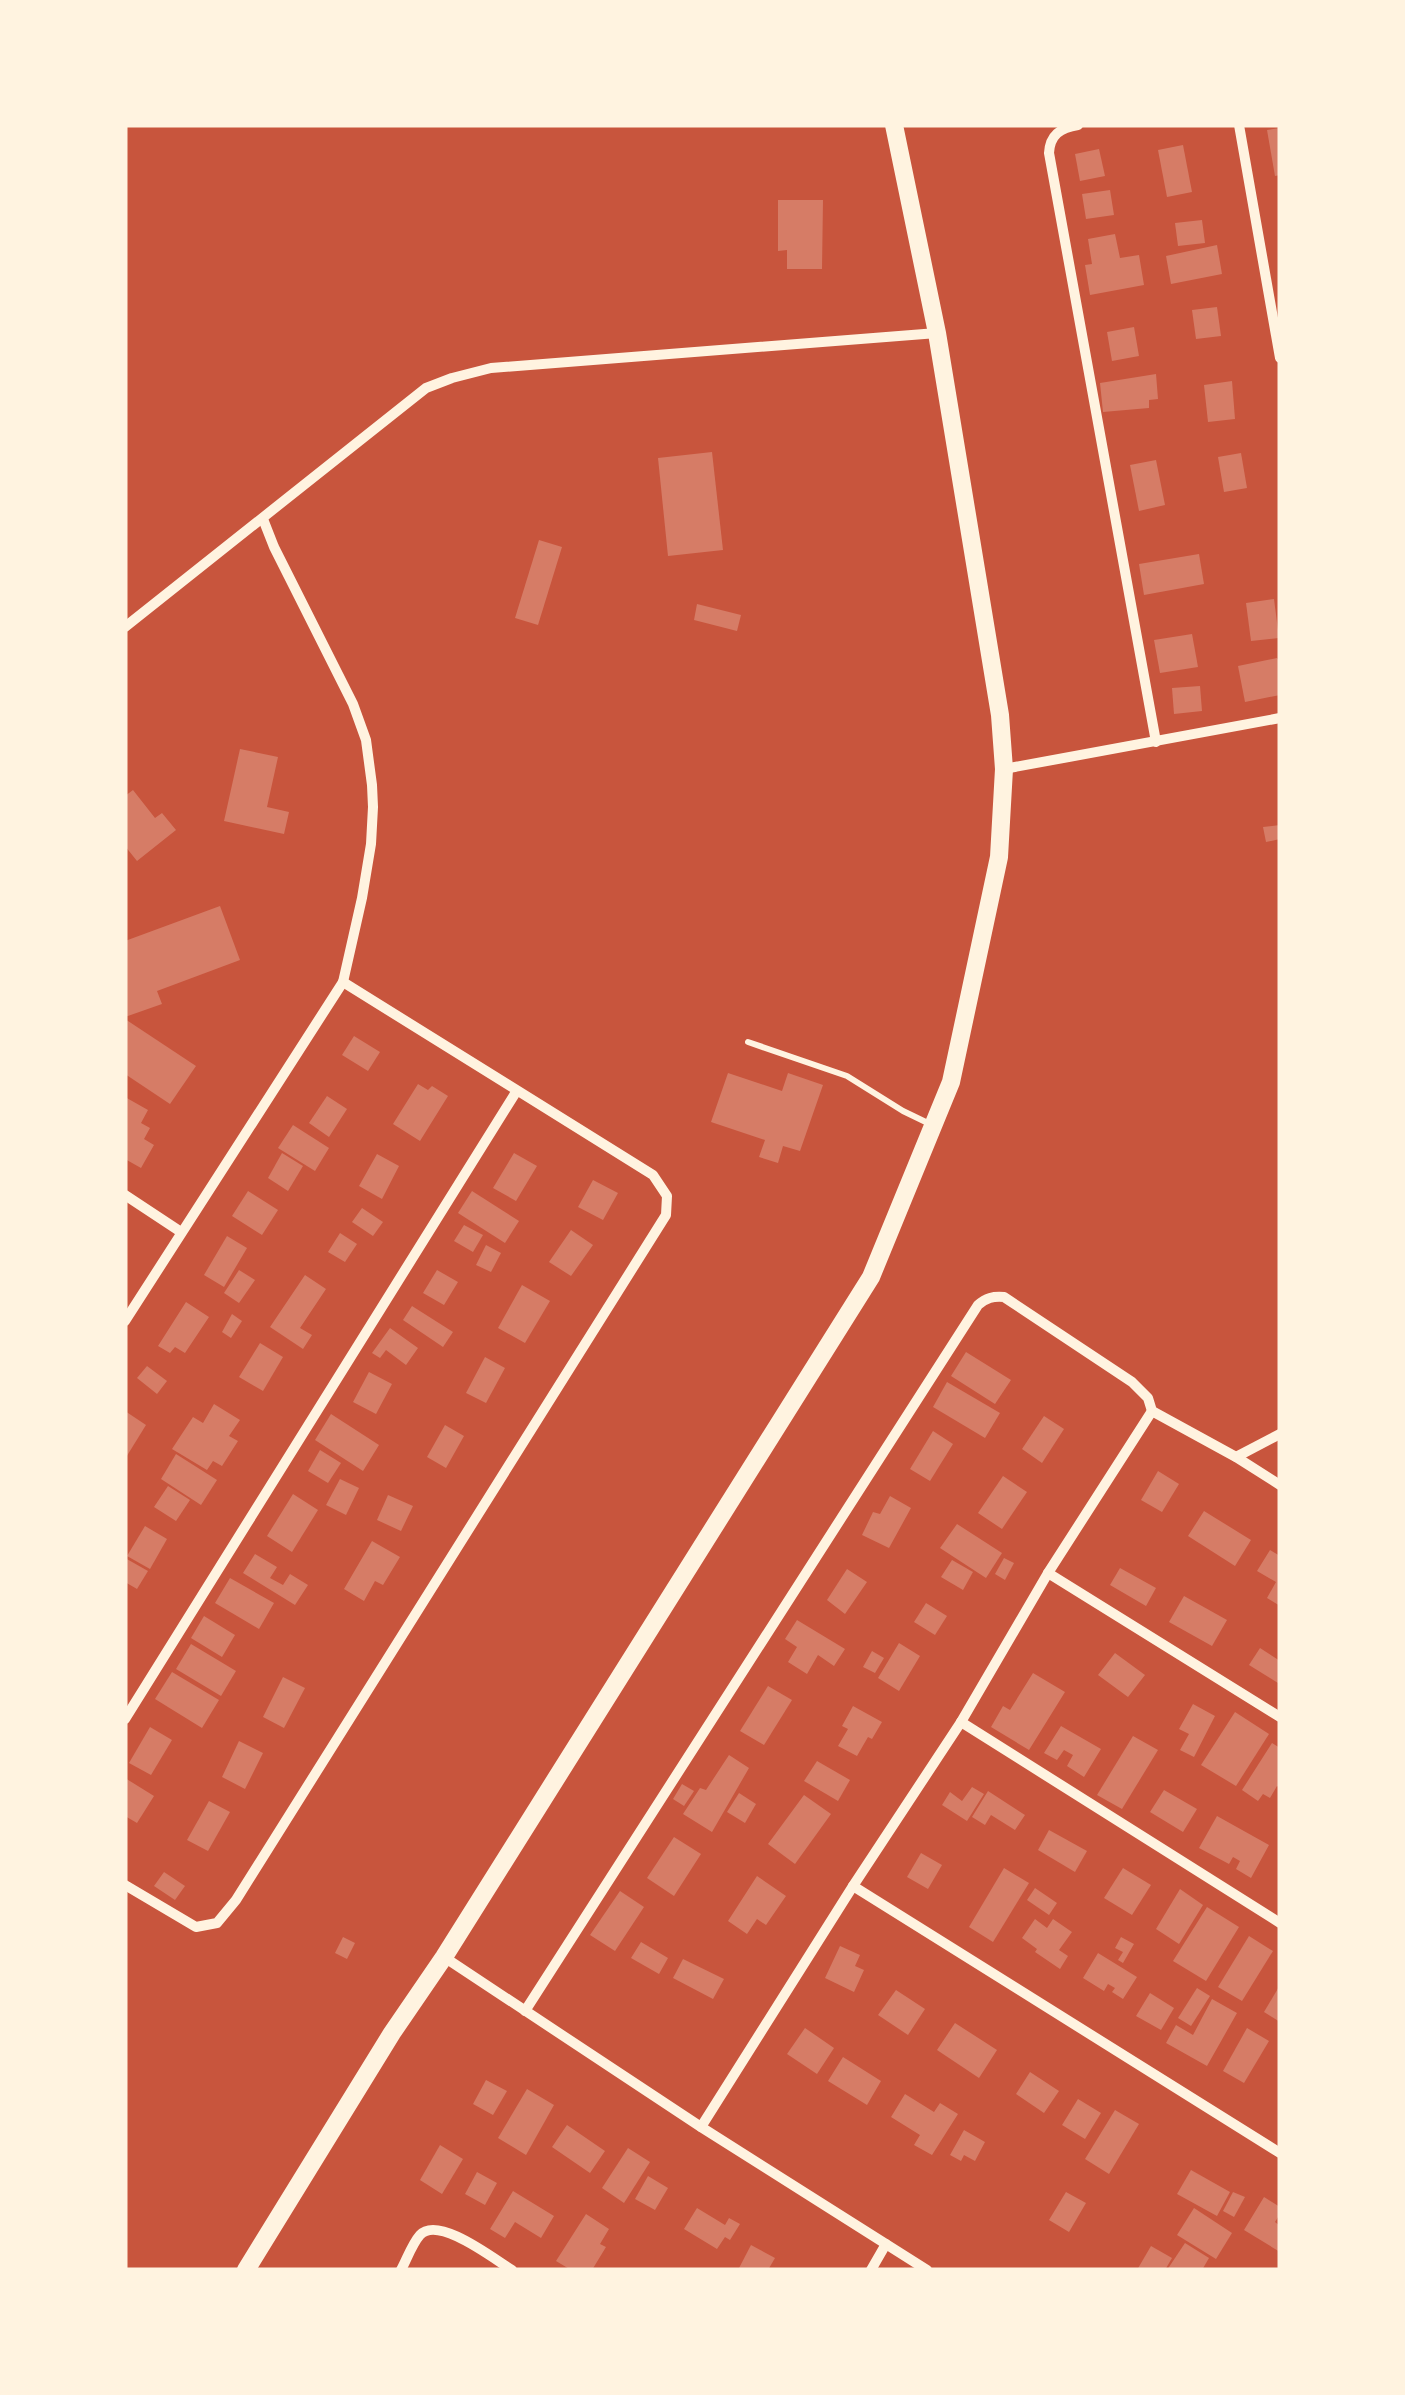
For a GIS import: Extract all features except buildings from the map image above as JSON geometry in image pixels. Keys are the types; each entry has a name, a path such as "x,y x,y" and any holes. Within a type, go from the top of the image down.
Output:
{"street":[{"path":"246,2270 871,1277 950,1082 999,858 1004,769 1000,716 937,334 894,125"},
{"path":"1078,125 1056,132 1050,142 1050,154 1156,742"},
{"path":"1238,125 1280,358"},
{"path":"125,627 426,388 452,378 492,368 937,334"},
{"path":"125,1321 342,982 362,898 371,844 372,785 366,740 353,704 274,547 264,519"},
{"path":"1004,769 1280,718"},
{"path":"125,1884 196,1926 217,1923 236,1900 666,1215 667,1196 653,1176 342,982"},
{"path":"125,1719 516,1092"},
{"path":"125,1195 182,1232"},
{"path":"525,2011 978,1305 993,1296 1004,1297 1132,1382 1148,1398 1152,1412 1280,1485"},
{"path":"701,2127 961,1722 1048,1573 1152,1412"},
{"path":"1236,1458 1280,1434"},
{"path":"1048,1573 1280,1716"},
{"path":"961,1722 1280,1923"},
{"path":"854,1886 1280,2153"},
{"path":"444,1956 701,2127 928,2270"},
{"path":"401,2270 422,2233 430,2229 454,2234 512,2270"},
{"path":"870,2270 886,2244"}],"lane":[{"path":"748,1042 847,1076 933,1125"}]}
